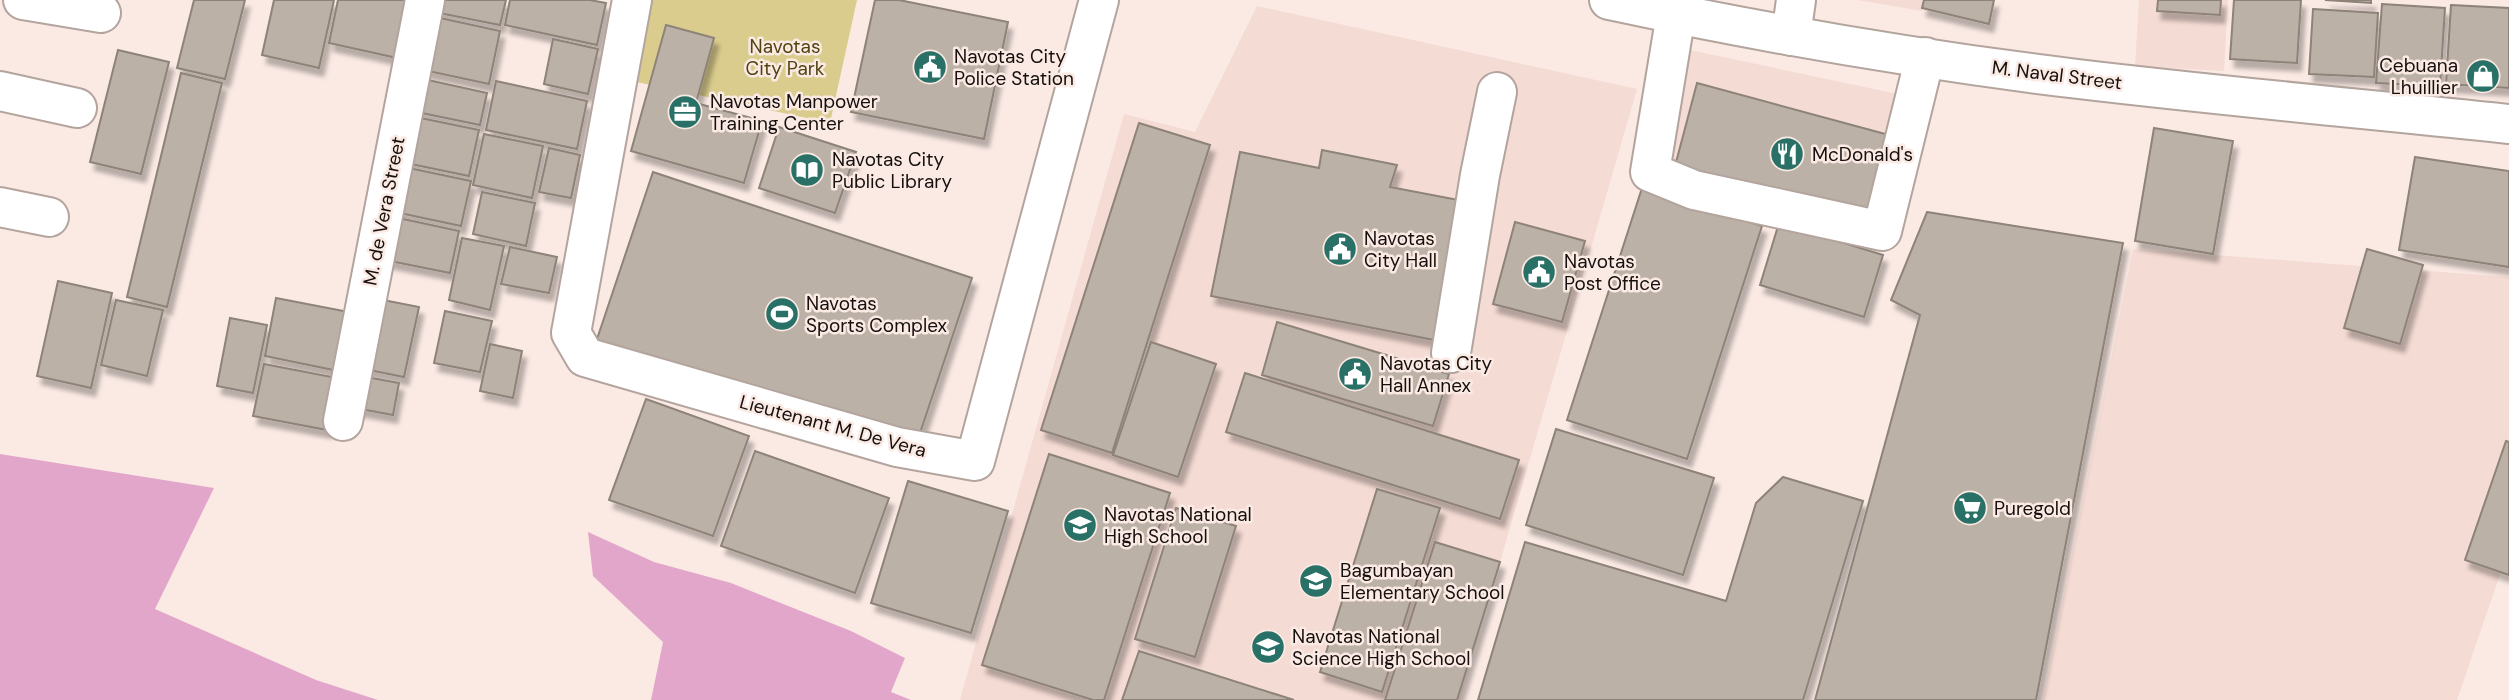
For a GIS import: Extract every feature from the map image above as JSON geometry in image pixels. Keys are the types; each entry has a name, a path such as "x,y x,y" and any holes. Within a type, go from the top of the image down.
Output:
{"main road":[{"path":"23,0 102,13"},
{"name":"M. de Vera Street","path":"343,421 425,0"},
{"name":"Lieutenant M. De Vera","path":"632,0 571,333 585,357 897,447 975,461 1099,0"},
{"name":"M. Naval Street","path":"1609,0 1676,14 1794,18 1926,57 2076,79 2509,124"},
{"path":"1676,14 1650,172 1694,190 1882,231 1926,57"},
{"path":"0,91 77,108"},
{"path":"1451,353 1480,175 1497,92"},
{"path":"0,207 49,217"}],"shaded area":[{"path":"1858,0 1923,0 1922,11"},
{"path":"2139,0 2228,0 2224,71 2135,66"},
{"path":"1257,6 1637,89 1460,700 960,700 1124,114 1195,132"},
{"path":"1657,43 1926,100 1887,244 1632,177"},
{"path":"2133,249 2509,277 2509,548 2457,700 2043,700"},
{"path":"0,454 214,488 155,609 316,680 378,700 0,700"},
{"path":"588,532 654,562 731,583 851,631 905,658 891,692 911,700 651,700 663,642 593,576"}],"green space":[{"name":"Navotas City Park","path":"650,0 857,0 830,123 632,81"}],"building":[{"path":"194,0 245,0 225,79 177,68"},
{"path":"274,0 334,0 319,68 262,55"},
{"path":"338,0 410,0 397,58 329,43"},
{"path":"437,0 506,0 500,25 434,12"},
{"path":"510,0 590,0 606,3 597,45 505,25"},
{"name":"Navotas City Police Station","path":"875,0 899,0 1008,22 984,139 851,112"},
{"path":"1924,0 1994,0 1989,24 1922,8"},
{"path":"2158,0 2221,0 2220,15 2157,11"},
{"path":"2234,0 2301,0 2297,63 2230,59"},
{"path":"2325,0 2371,0 2371,3"},
{"path":"2382,4 2445,8 2440,86 2376,83"},
{"path":"2451,5 2509,8 2509,88 2446,84"},
{"path":"2313,9 2378,13 2374,77 2309,74"},
{"path":"431,16 500,31 489,84 419,69"},
{"name":"Navotas Manpower Training Center","path":"666,25 714,38 696,103 762,121 744,183 631,151"},
{"path":"553,39 598,49 588,94 544,84"},
{"path":"118,50 169,62 141,174 90,162"},
{"path":"181,73 222,83 167,307 127,297"},
{"path":"419,78 487,93 480,125 412,111"},
{"path":"496,81 587,101 577,149 486,130"},
{"name":"McDonald's","path":"1697,83 1900,138 1877,225 1674,170"},
{"path":"411,116 479,130 469,176 401,162"},
{"path":"1139,123 1210,145 1112,453 1041,430"},
{"name":"Navotas City Public Library","path":"779,127 856,152 835,213 759,188"},
{"path":"2154,128 2233,141 2213,254 2135,241"},
{"path":"484,134 543,146 532,198 473,185"},
{"path":"549,148 580,155 571,198 539,192"},
{"name":"Navotas City Hall","path":"1322,150 1397,165 1390,187 1469,202 1444,342 1211,296 1240,152 1319,168"},
{"path":"2415,157 2509,171 2509,267 2399,250"},
{"path":"404,167 471,181 461,226 395,212"},
{"name":"Navotas Sports Complex","path":"653,172 972,278 912,457 593,351"},
{"path":"1642,188 1762,226 1687,459 1567,420"},
{"path":"482,192 535,203 526,246 473,234"},
{"name":"Puregold","path":"1927,212 2123,243 2036,700 1815,700 1920,315 1891,300"},
{"path":"394,217 459,231 450,273 385,260"},
{"name":"Navotas Post Office","path":"1515,222 1585,241 1562,322 1493,304"},
{"path":"1779,223 1883,255 1864,317 1760,285"},
{"path":"462,238 504,246 490,310 449,300"},
{"path":"510,247 557,257 549,293 501,284"},
{"path":"2367,249 2423,265 2400,344 2344,328"},
{"path":"58,281 112,293 91,388 37,376"},
{"path":"276,298 354,313 343,372 265,356"},
{"path":"373,298 419,307 404,377 359,368"},
{"path":"116,300 163,310 147,376 101,365"},
{"path":"445,311 492,321 480,372 434,363"},
{"path":"230,318 267,325 253,393 217,386"},
{"name":"Navotas City Hall Annex","path":"1277,322 1449,374 1433,426 1262,375"},
{"path":"1151,342 1216,364 1178,477 1113,455"},
{"path":"490,344 522,351 513,398 480,391"},
{"path":"264,364 337,378 327,430 253,416"},
{"path":"1245,373 1519,460 1500,519 1226,432"},
{"path":"361,376 399,383 393,415 355,408"},
{"path":"646,399 749,436 713,536 609,500"},
{"path":"1556,429 1714,478 1683,575 1526,525"},
{"path":"2506,441 2509,442 2509,575 2465,560"},
{"path":"755,451 889,498 855,593 721,546"},
{"path":"1049,454 1170,493 1104,700 1093,700 982,665"},
{"path":"1783,477 1863,501 1803,700 1478,700 1525,542 1726,601 1756,503"},
{"path":"908,481 1008,511 971,633 871,603"},
{"path":"1377,489 1440,508 1382,692 1320,672"},
{"path":"1176,508 1236,526 1195,657 1135,639"},
{"path":"1435,542 1500,562 1457,700 1385,700"},
{"path":"1139,651 1294,700 1122,700"}],"place":[{"name":"Navotas City Police Station","path":"930,67"},
{"name":"Cebuana Lhuillier","path":"2483,76"},
{"name":"Navotas Manpower Training Center","path":"685,112"},
{"name":"McDonald's","path":"1787,154"},
{"name":"Navotas City Public Library","path":"807,170"},
{"name":"Navotas City Hall","path":"1340,249"},
{"name":"Navotas Post Office","path":"1539,272"},
{"name":"Navotas Sports Complex","path":"782,314"},
{"name":"Navotas City Hall Annex","path":"1355,374"},
{"name":"Puregold","path":"1970,508"},
{"name":"Navotas National High School","path":"1080,525"},
{"name":"Bagumbayan Elementary School","path":"1316,581"},
{"name":"Navotas National Science High School","path":"1268,647"}]}
